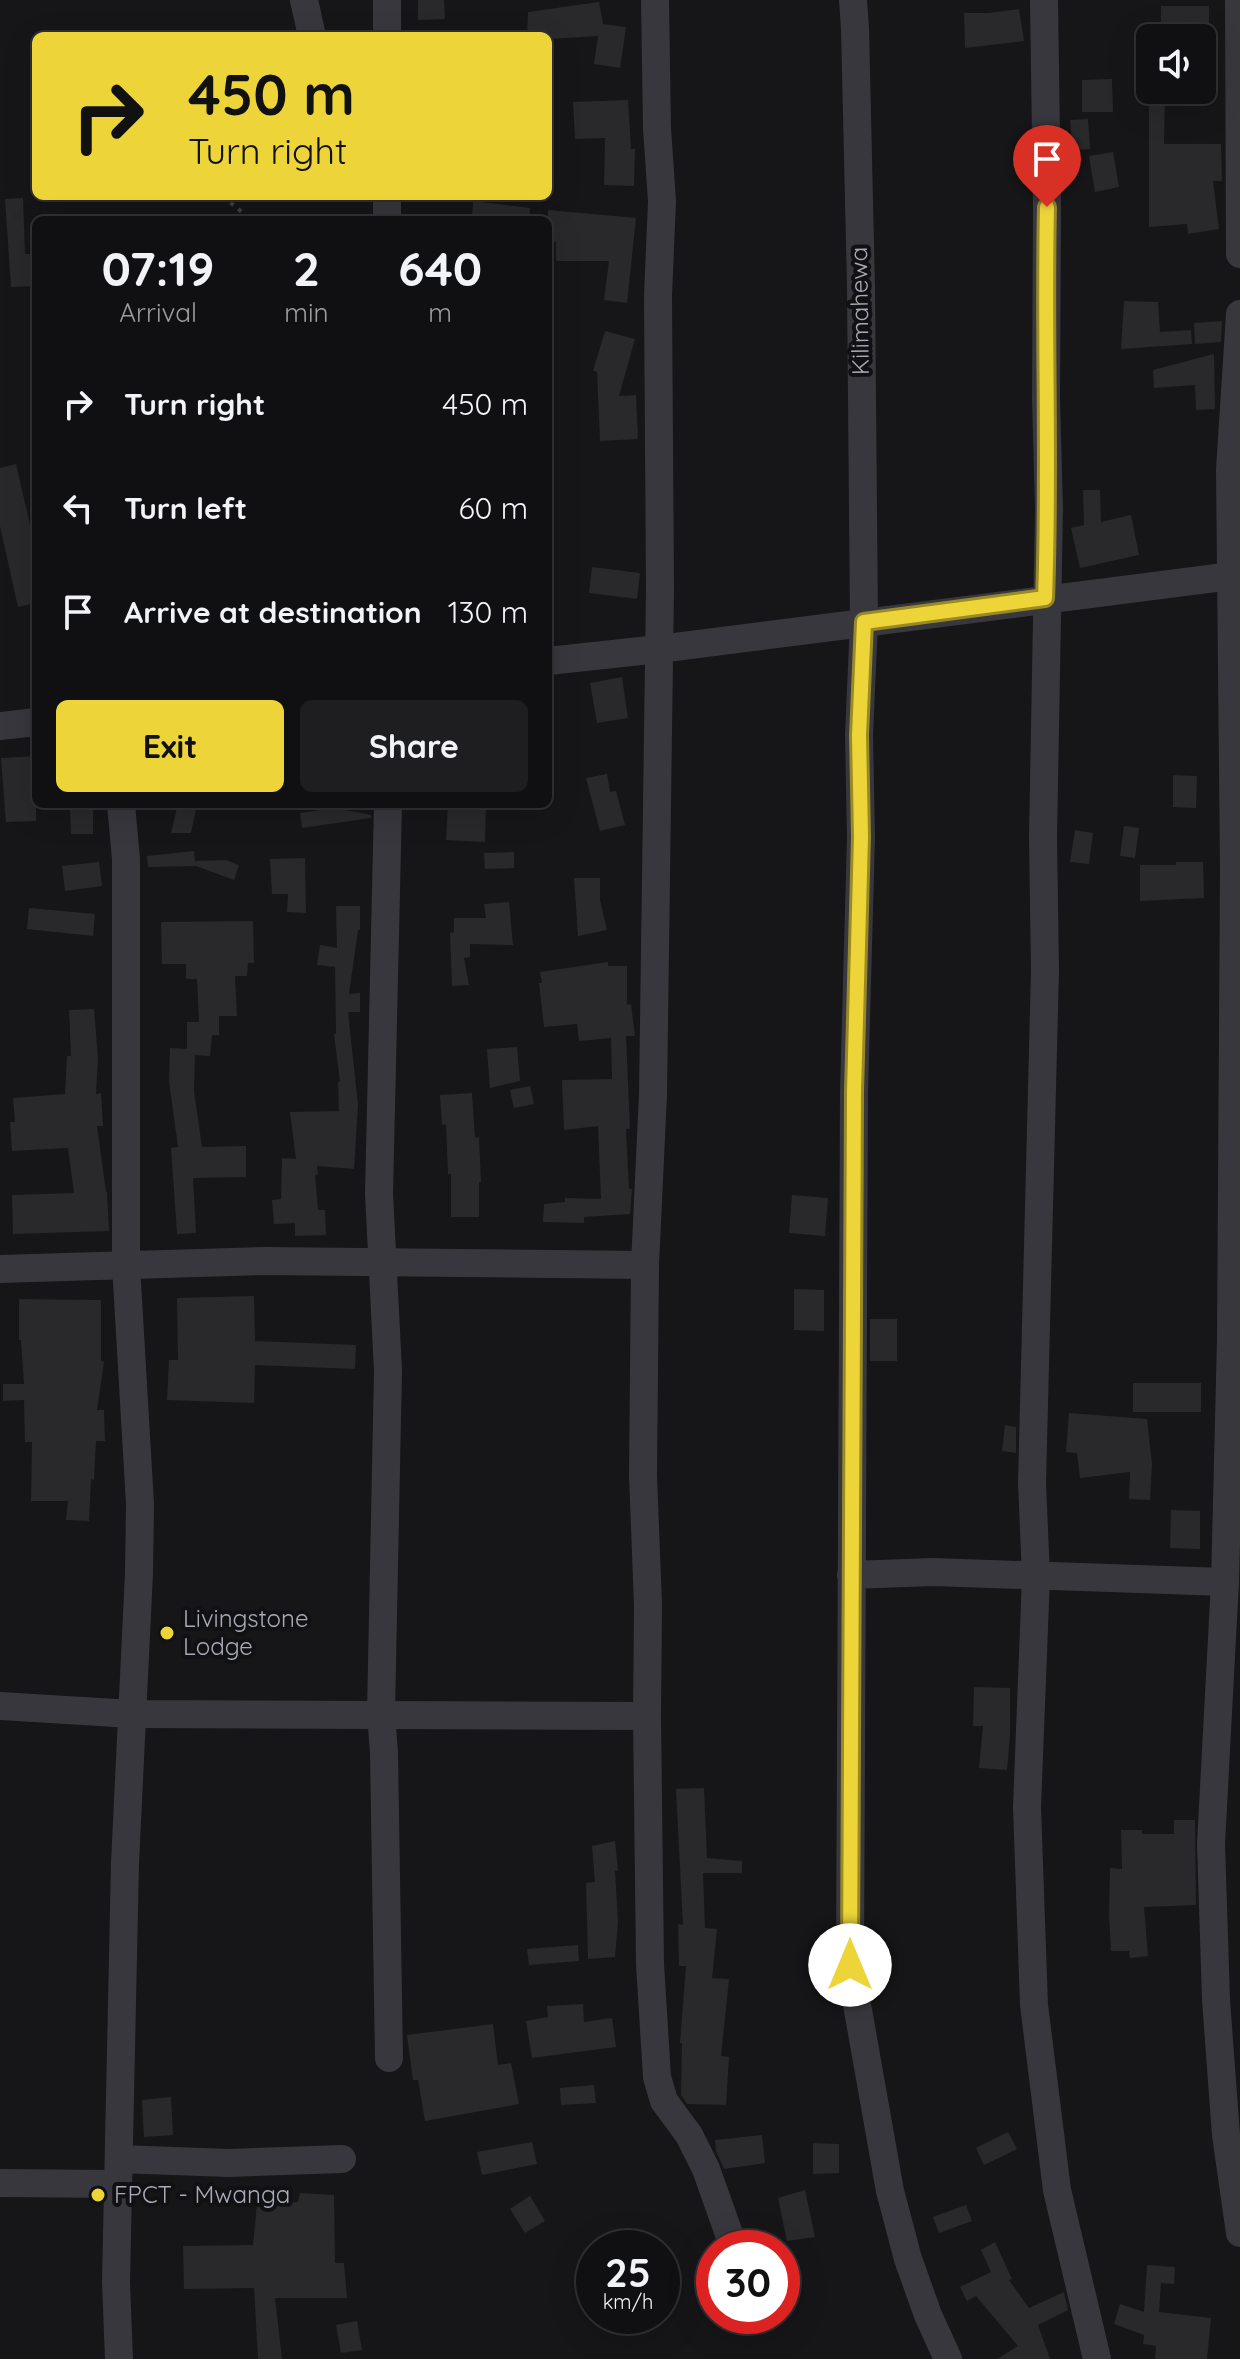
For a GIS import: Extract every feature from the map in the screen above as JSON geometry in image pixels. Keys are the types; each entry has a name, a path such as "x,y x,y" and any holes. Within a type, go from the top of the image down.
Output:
{"street":[{"path":"304,0 311,32"},
{"path":"387,0 387,32"},
{"path":"655,0 657,128 662,201 658,296 659,649 653,1094 645,1265 643,1475 648,1605 650,1964 657,2077 664,2101 689,2135 706,2169 728,2230"},
{"name":"Kilimahewa","path":"853,0 861,287 864,622 855,999 850,1965 890,2191 908,2259 948,2359"},
{"path":"1044,0 1049,509 1043,838 1045,1013 1032,1483 1036,1577 1027,1807 1034,2005 1057,2190 1097,2359"},
{"path":"1239,0 1240,254"},
{"path":"1240,314 1230,470 1236,575 1231,1339 1225,1582 1230,1690 1211,1844 1216,2000 1226,2135 1240,2233"},
{"path":"552,661 1236,575"},
{"path":"0,726 32,722"},
{"path":"119,2359 116,2282 125,1863 140,1504 126,1265 126,859 121,808"},
{"path":"388,808 379,1194 388,1384 381,1713 389,2058"},
{"path":"0,1269 266,1261 645,1265"},
{"path":"851,1575 933,1572 1225,1582"},
{"path":"0,1706 132,1714 647,1716"},
{"path":"0,2183 229,2163 342,2159"}],"path":[{"path":"228,200 246,216"}],"building":[{"path":"418,0 444,0 445,19 418,20"},
{"path":"599,2 603,24 626,27 620,68 594,64 598,36 552,39 552,32 527,32 528,12"},
{"path":"1161,6 1209,6 1209,24 1161,24"},
{"path":"1019,9 1024,41 965,48 964,13"},
{"path":"1112,79 1113,112 1082,112 1082,80"},
{"path":"628,100 631,149 635,149 634,186 604,185 605,138 575,139 573,102"},
{"path":"1149,104 1165,104 1164,144 1221,144 1222,181 1213,181 1219,229 1188,234 1187,224 1149,227"},
{"path":"1088,119 1090,149 1073,150 1070,120"},
{"path":"1113,152 1119,187 1095,192 1089,156"},
{"path":"23,198 25,254 32,254 32,286 11,287 5,199"},
{"path":"473,201 530,208 529,216 472,216"},
{"path":"548,210 636,218 627,303 604,300 609,261 556,261 552,216 548,216"},
{"path":"1124,301 1158,302 1160,332 1191,330 1192,344 1121,349"},
{"path":"1222,321 1221,342 1195,344 1194,323"},
{"path":"605,331 635,339 619,396 636,395 638,439 600,441 597,372 593,371"},
{"path":"1214,354 1215,409 1196,410 1195,385 1154,388 1153,370"},
{"path":"16,464 32,533 32,604 18,607 0,526 0,468"},
{"path":"1083,490 1100,490 1101,522 1131,515 1139,555 1080,568 1071,528 1084,525"},
{"path":"592,567 640,573 637,599 589,593"},
{"path":"622,677 628,718 597,723 590,683"},
{"path":"32,756 32,808 36,808 36,821 6,822 1,758"},
{"path":"607,774 610,792 616,791 625,825 600,831 586,778"},
{"path":"1173,775 1197,776 1196,808 1173,807"},
{"path":"70,808 93,808 93,834 71,834"},
{"path":"177,808 196,808 191,833 171,833"},
{"path":"335,808 371,815 371,818 302,828 300,813"},
{"path":"448,808 486,808 485,842 446,840"},
{"path":"1124,826 1139,828 1135,858 1120,856"},
{"path":"1075,830 1093,833 1089,864 1070,862"},
{"path":"194,851 195,861 226,860 239,865 234,880 196,866 148,867 147,856"},
{"path":"514,852 514,868 485,869 484,853"},
{"path":"305,858 306,913 287,912 288,894 272,894 270,859"},
{"path":"99,862 102,886 65,891 62,866"},
{"path":"1176,862 1203,862 1204,898 1140,901 1140,865 1176,865"},
{"path":"574,878 600,878 600,900 607,930 578,936"},
{"path":"509,902 513,945 470,944 470,957 464,958 469,985 452,986 450,933 454,932 454,918 486,918 484,904"},
{"path":"336,906 360,906 360,930 349,994 360,993 360,1012 348,1012 358,1105 354,1169 317,1166 318,1210 325,1210 326,1235 295,1236 295,1223 274,1224 272,1200 281,1199 282,1158 296,1159 290,1112 339,1111 340,1082 334,1034 335,967 317,965 320,945 337,948"},
{"path":"29,908 95,914 93,936 27,929"},
{"path":"253,921 254,963 248,963 247,976 235,976 237,1016 219,1016 219,1035 212,1035 210,1056 195,1055 194,1091 202,1147 246,1146 246,1177 193,1178 196,1233 177,1234 171,1148 178,1147 169,1081 170,1048 187,1049 187,1022 199,1022 197,979 186,979 186,964 162,964 161,922"},
{"path":"608,962 608,966 627,966 627,1005 631,1004 635,1036 626,1036 630,1129 626,1129 629,1189 632,1189 630,1214 584,1217 584,1223 543,1222 544,1204 565,1202 565,1198 601,1199 598,1126 564,1130 562,1080 612,1079 611,1038 579,1041 577,1024 544,1027 540,972"},
{"path":"94,1009 98,1058 96,1094 101,1093 103,1126 97,1126 107,1192 109,1231 13,1234 12,1195 74,1193 68,1148 12,1151 10,1122 15,1122 13,1098 65,1094 67,1056 71,1056 69,1010"},
{"path":"517,1047 520,1081 490,1088 487,1049"},
{"path":"530,1086 534,1104 514,1108 510,1090"},
{"path":"472,1093 475,1138 479,1137 479,1217 451,1217 451,1174 448,1174 446,1124 442,1125 440,1095"},
{"path":"792,1195 828,1198 825,1236 789,1233"},
{"path":"794,1289 824,1290 824,1331 794,1330"},
{"path":"254,1296 255,1341 356,1345 355,1369 255,1365 254,1403 167,1400 169,1360 178,1360 177,1298"},
{"path":"19,1299 101,1300 101,1361 104,1362 97,1410 104,1410 105,1441 96,1441 89,1521 66,1520 68,1501 31,1501 32,1442 25,1442 24,1400 3,1401 3,1384 24,1384 19,1340"},
{"path":"870,1319 897,1319 897,1361 870,1361"},
{"path":"1133,1383 1201,1383 1201,1412 1133,1412"},
{"path":"1069,1413 1147,1419 1152,1464 1150,1500 1129,1499 1130,1472 1080,1478 1077,1453 1066,1452"},
{"path":"1005,1425 1016,1427 1016,1453 1002,1451"},
{"path":"1171,1510 1200,1511 1200,1549 1170,1548"},
{"path":"974,1687 1010,1688 1007,1770 979,1768 983,1726 973,1726"},
{"path":"704,1788 707,1858 742,1861 742,1873 703,1873 705,1928 717,1929 712,1978 729,1979 721,2056 729,2057 726,2105 687,2104 681,2095 680,2043 686,1966 679,1966 678,1924 683,1925 676,1789"},
{"path":"1174,1820 1195,1820 1196,1905 1144,1907 1148,1956 1130,1958 1129,1951 1111,1951 1110,1868 1122,1869 1121,1830 1142,1830 1142,1834 1174,1834"},
{"path":"615,1841 618,1923 615,1957 588,1959 586,1883 595,1882 592,1846"},
{"path":"578,1945 579,1961 529,1965 527,1949"},
{"path":"583,2004 584,2022 612,2018 616,2047 532,2058 526,2021 548,2017 547,2006"},
{"path":"493,2024 498,2065 511,2063 519,2104 425,2121 418,2080 413,2080 407,2035"},
{"path":"594,2085 596,2103 561,2105 560,2088"},
{"path":"171,2097 173,2135 144,2137 142,2100"},
{"path":"1008,2132 1017,2149 984,2165 976,2148"},
{"path":"762,2135 765,2163 724,2169 715,2140"},
{"path":"532,2142 537,2164 482,2175 477,2152"},
{"path":"813,2143 839,2144 839,2173 813,2174"},
{"path":"805,2190 815,2237 800,2239 800,2230 785,2230 778,2198"},
{"path":"300,2193 334,2195 335,2263 344,2263 347,2298 275,2298 282,2359 258,2359 254,2288 184,2289 183,2246 253,2245 257,2204 298,2202"},
{"path":"530,2196 545,2221 525,2233 510,2209"},
{"path":"966,2205 972,2221 939,2233 933,2217"},
{"path":"995,2242 1012,2279 1009,2280 1029,2308 1064,2292 1068,2310 1038,2325 1050,2359 997,2359 1018,2346 976,2296 967,2301 960,2287 991,2272 981,2250"},
{"path":"1147,2265 1175,2267 1174,2284 1161,2283 1159,2312 1211,2318 1207,2359 1155,2359 1156,2346 1143,2344 1144,2335 1114,2324 1120,2304 1144,2312"},
{"path":"357,2321 362,2350 341,2353 336,2325"}],"place":[{"name":"Livingstone Lodge","path":"167,1633"},
{"name":"FPCT - Mwanga","path":"98,2195"}],"route":[{"path":"850,1965 854,1092 861,837 859,735 864,622 1045,598 1049,509 1045,320 1047,207"}]}
